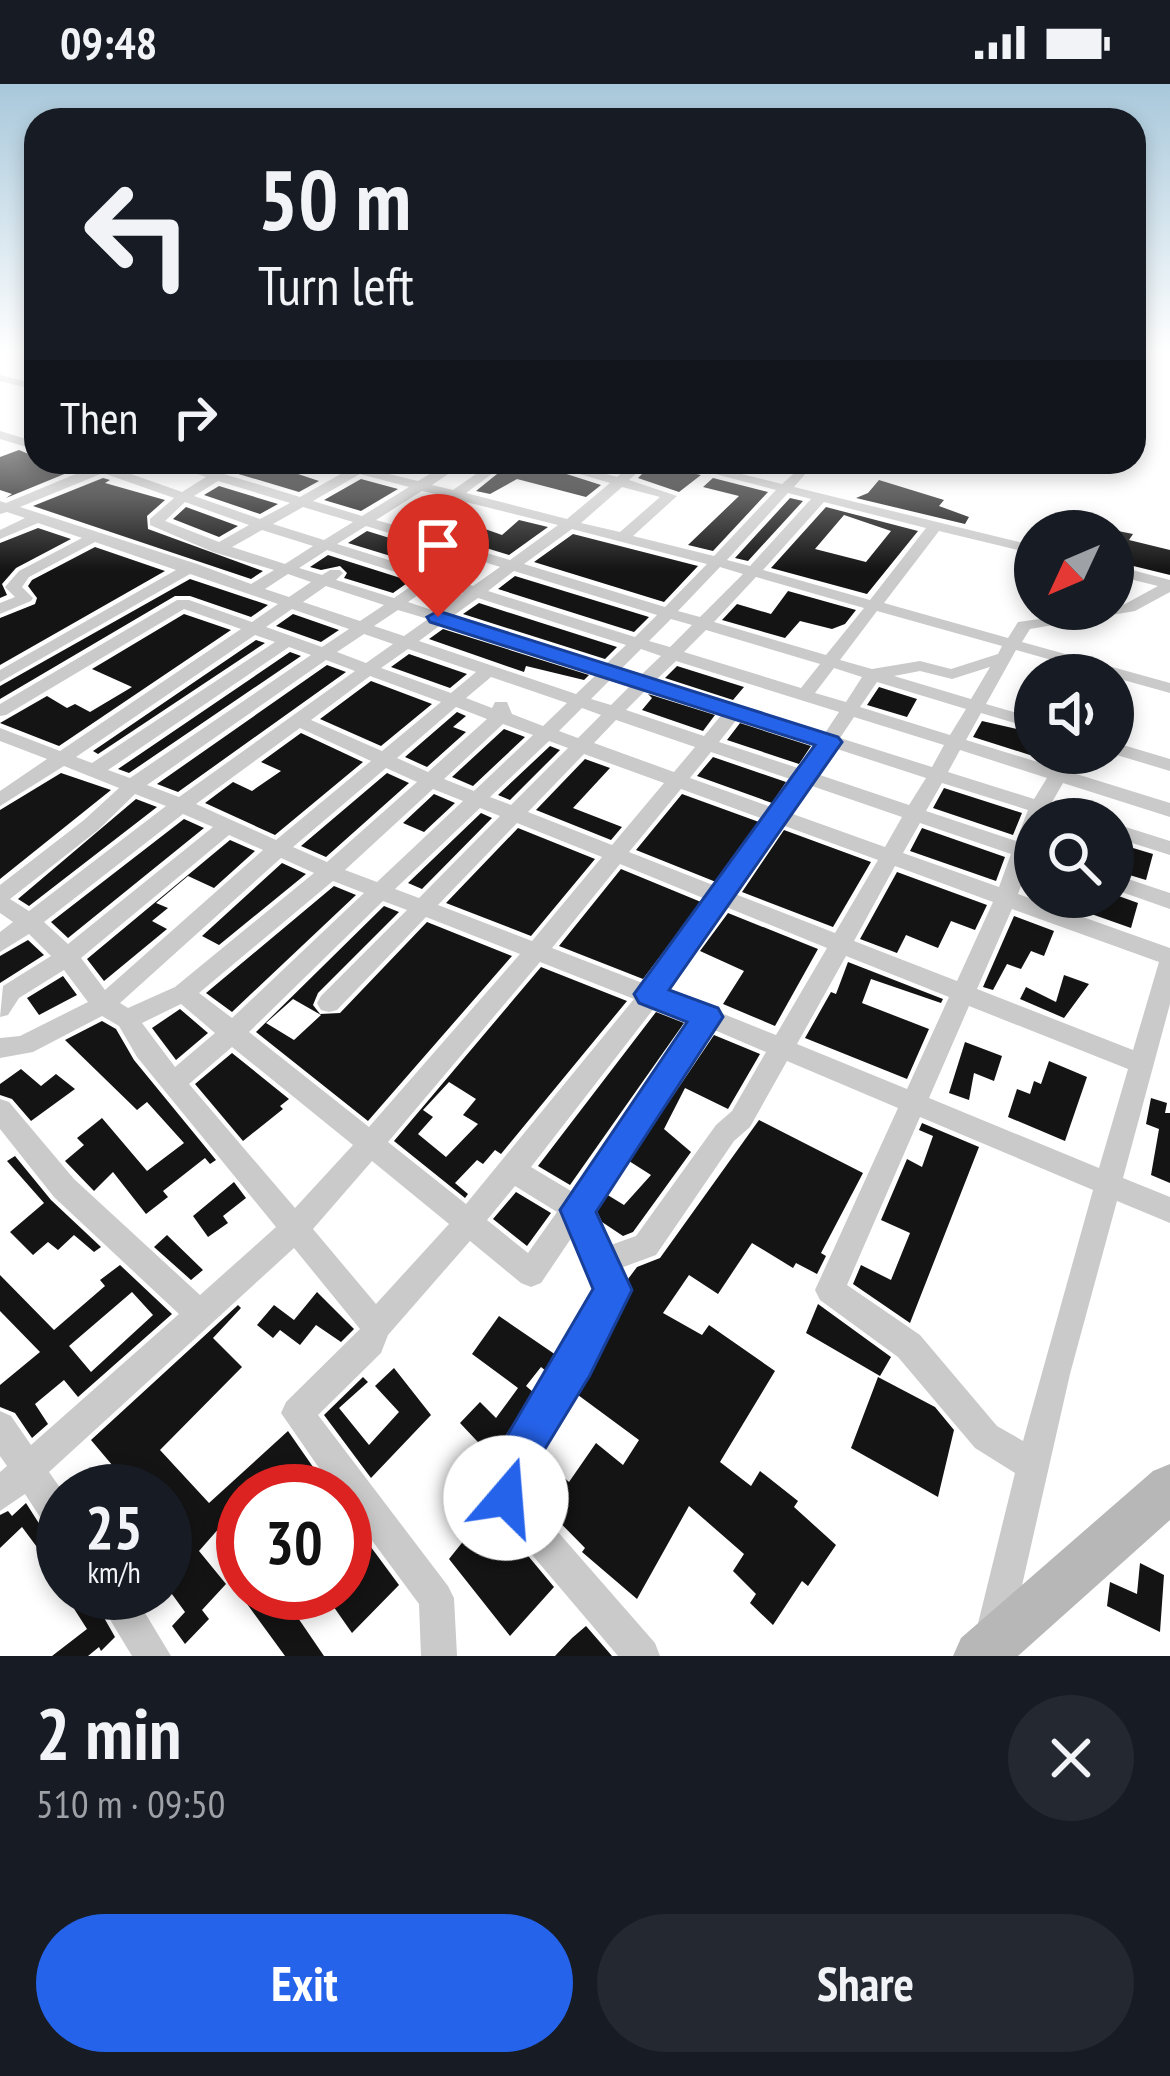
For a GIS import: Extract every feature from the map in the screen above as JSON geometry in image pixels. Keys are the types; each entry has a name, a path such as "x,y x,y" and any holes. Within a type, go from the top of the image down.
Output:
{"street":[{"path":"2,508 87,474"},
{"path":"131,474 262,525 430,579 953,741 1014,754"},
{"path":"210,474 1014,717"},
{"path":"0,676 349,474"},
{"path":"367,474 718,562 1008,650 1170,688"},
{"path":"251,591 440,474"},
{"path":"401,534 483,474"},
{"path":"596,474 670,496 622,538"},
{"path":"0,944 181,805 582,515 624,474"},
{"path":"724,474 1014,545"},
{"path":"174,1082 235,1031 579,702 798,474"},
{"path":"217,476 155,522 220,548 1014,799"},
{"path":"329,1003 613,713 650,682 699,623 820,498"},
{"path":"2,508 1014,847"},
{"path":"0,535 34,519"},
{"path":"806,693 936,525"},
{"path":"0,609 26,598 14,587 25,574 92,538"},
{"path":"376,1326 352,1303 296,1228 116,1012 67,958 0,899 132,786 468,554"},
{"path":"0,800 360,556"},
{"path":"1134,576 1170,586"},
{"path":"601,1262 646,1246 725,1133 741,1119 953,741 1024,625 1129,608 1170,586"},
{"path":"0,711 183,603 455,700 501,706 548,732 1007,895 1170,959 1112,1184 1055,1374 986,1654"},
{"path":"93,771 288,640"},
{"path":"439,1656 436,1598 297,1413 370,1342 376,1326 469,1225 650,994 873,674 920,666 952,674 1008,650"},
{"path":"116,1012 192,922 488,671"},
{"path":"0,1048 24,1045 183,993 330,872 429,781 501,706"},
{"path":"0,1494 296,1228 323,1193 372,1146 736,709"},
{"path":"297,720 429,781 1143,1065"},
{"path":"0,734 181,805 330,872 781,1047 1170,1210"},
{"path":"1134,754 1170,765"},
{"path":"1088,774 1170,810"},
{"path":"0,1008 11,992 67,958 227,826"},
{"path":"1134,837 1170,848"},
{"path":"1014,881 830,1290 909,1346 986,1436 1033,1466"},
{"path":"1134,888 1170,901"},
{"path":"183,993 531,1273 707,1017"},
{"path":"0,1110 64,1188 201,1315"},
{"path":"511,1169 578,1210 613,1290 576,1361 508,1470 506,1498 641,1656"},
{"path":"0,1427 36,1482"},
{"path":"986,1654 1170,1488"},
{"path":"130,1620 153,1656"}],"building":[{"path":"19,450 24,452 24,474 64,474 6,498 12,494 0,490 0,457"},
{"path":"239,474 298,474 319,481 299,492"},
{"path":"497,474 567,474 601,485 586,497 517,479 490,494 476,491"},
{"path":"642,474 701,475 679,492 638,478"},
{"path":"103,478 110,480 105,483 165,500 147,516 148,529 263,571 251,579 33,506"},
{"path":"713,478 768,492 713,551 688,545 739,496 703,487"},
{"path":"361,479 398,489 361,511 324,500"},
{"path":"879,480 944,500 939,506 969,517 965,524 856,498"},
{"path":"219,486 278,504 260,514 204,495"},
{"path":"790,498 803,501 748,561 735,558"},
{"path":"186,507 238,526 219,537 173,519"},
{"path":"826,507 918,531 867,594 771,568","holes":["844,515 891,531 866,562 815,549"]},
{"path":"519,520 548,527 509,555 424,529 433,523 456,530 468,523 502,535"},
{"path":"38,528 71,539 16,568 2,584 7,595 0,598 0,543"},
{"path":"367,531 448,556 430,568 348,543"},
{"path":"573,534 698,566 664,602 534,562"},
{"path":"1134,541 1170,550 1170,575 1134,566"},
{"path":"95,547 165,571 0,665 0,618 35,604 37,598 28,586 32,580"},
{"path":"328,555 410,581 393,593 344,578 347,573 340,566 310,567"},
{"path":"515,576 649,617 634,632 498,589"},
{"path":"190,579 268,605 251,617 190,596 175,596 0,699 0,686"},
{"path":"788,591 856,610 845,624 832,629 800,621 785,638 722,620 737,604 771,614"},
{"path":"479,603 617,647 605,659 463,614"},
{"path":"184,614 231,630 59,746 0,723 47,696 67,708 75,704 90,712 132,687 92,669"},
{"path":"293,614 339,630 321,642 276,626"},
{"path":"443,629 589,675 584,680 526,666 524,672 429,639"},
{"path":"256,640 265,643 98,754 93,751"},
{"path":"290,652 301,656 129,773 118,769"},
{"path":"409,654 467,674 450,688 391,667"},
{"path":"327,665 346,672 178,792 157,784"},
{"path":"677,666 744,687 733,700 665,678"},
{"path":"371,681 432,704 381,746 320,719"},
{"path":"879,687 917,699 907,717 867,705"},
{"path":"648,694 715,715 703,731 642,710 652,698"},
{"path":"457,712 466,716 453,727 466,732 427,767 405,757"},
{"path":"982,721 1014,728 1014,750 973,737"},
{"path":"740,723 811,746 799,764 727,740"},
{"path":"504,729 525,737 473,786 452,777"},
{"path":"301,733 363,762 275,835 205,803 233,782 252,791 281,771 261,762"},
{"path":"550,746 560,750 510,800 498,795"},
{"path":"713,757 786,782 772,803 697,776"},
{"path":"585,759 610,768 573,808 622,827 611,840 536,810"},
{"path":"61,773 111,790 0,879 0,810"},
{"path":"387,773 409,783 326,857 301,846"},
{"path":"944,788 1014,810 1014,833 1013,835 933,808"},
{"path":"434,794 455,803 424,832 403,823"},
{"path":"682,794 759,822 716,882 636,850"},
{"path":"136,799 157,807 29,906 18,899"},
{"path":"481,813 492,818 422,889 408,883"},
{"path":"184,819 204,828 68,938 51,922"},
{"path":"518,828 595,859 531,936 446,903"},
{"path":"922,828 1005,857 996,881 910,851"},
{"path":"784,830 871,862 833,927 742,892"},
{"path":"230,840 255,851 214,888 188,876 156,903 168,908 152,921 167,929 104,981 87,959"},
{"path":"1134,848 1153,854 1146,880 1134,876"},
{"path":"282,863 306,874 219,945 202,936"},
{"path":"621,869 701,902 643,979 559,946"},
{"path":"897,872 987,905 975,930 951,921 938,948 906,935 897,953 860,939"},
{"path":"334,886 356,895 232,1012 206,993"},
{"path":"384,906 399,912 318,993 313,1005 320,1014 340,1013 427,922 512,956 368,1121 256,1032","holes":["293,999 321,1015 294,1040 266,1023"]},
{"path":"728,913 818,949 775,1026 723,1004 744,971 700,951"},
{"path":"1014,916 1054,931 1044,956 1031,951 1021,969 1007,964 993,990 983,987"},
{"path":"1103,918 1134,918 1131,928"},
{"path":"28,940 44,955 0,983 0,956"},
{"path":"848,962 943,999 941,1003 871,979 862,1003 929,1029 907,1079 805,1038 831,992 836,994"},
{"path":"541,967 627,1001 501,1154 495,1150 483,1164 477,1160 455,1183 468,1194 465,1198 394,1141","holes":["449,1082 476,1099 463,1115 478,1124 446,1157 418,1134 433,1117 423,1110"]},
{"path":"1064,975 1089,984 1064,1018 1020,999 1026,987 1056,1002"},
{"path":"63,976 77,995 39,1015 27,998"},
{"path":"180,1009 208,1033 176,1060 152,1028"},
{"path":"656,1012 684,1023 570,1185 538,1166"},
{"path":"102,1021 116,1029 134,1060 216,1160 210,1164 205,1158 163,1191 168,1197 146,1214 113,1172 94,1191 65,1161 84,1145 77,1138 102,1118 147,1171 184,1143 147,1102 137,1110 65,1040"},
{"path":"714,1035 760,1054 728,1109 685,1088 664,1129 691,1152 633,1232 623,1236 602,1222 596,1209 606,1194 624,1205 651,1175 629,1161"},
{"path":"965,1042 1002,1056 994,1081 974,1073 969,1100 949,1093"},
{"path":"232,1053 289,1099 243,1141 195,1084"},
{"path":"1049,1061 1087,1077 1065,1141 1008,1117 1017,1089 1030,1094 1034,1081 1041,1084"},
{"path":"21,1069 41,1086 56,1074 75,1089 31,1121 12,1099 0,1095 0,1084"},
{"path":"1151,1098 1167,1103 1165,1113 1170,1113 1170,1183 1151,1175 1159,1129 1146,1124"},
{"path":"759,1120 863,1173 821,1253 826,1256 817,1274 796,1263 793,1268 752,1243 718,1294 689,1275 663,1313 702,1335 709,1325 775,1371 720,1462 751,1486 760,1471 798,1501 794,1507 836,1545 808,1586 802,1581 773,1625 750,1603 756,1594 733,1571 744,1554 689,1506 637,1599 582,1552 585,1548 528,1490 528,1479 543,1459 569,1482 596,1443 623,1465 639,1440 578,1395 632,1292 628,1279 637,1267 660,1258"},
{"path":"922,1123 979,1147 910,1323 853,1284 861,1265 891,1280 910,1233 881,1220 907,1159 922,1167 933,1136 919,1130"},
{"path":"15,1156 51,1200 101,1247 94,1252 74,1235 58,1250 48,1242 33,1255 10,1232 44,1203 7,1161"},
{"path":"234,1182 246,1198 223,1216 228,1223 208,1237 193,1216"},
{"path":"516,1192 551,1213 527,1246 493,1219"},
{"path":"167,1235 203,1270 191,1280 154,1247"},
{"path":"120,1265 172,1314 78,1397 64,1380 35,1404 48,1424 32,1438 15,1413 0,1407 0,1385 40,1352 0,1311 0,1275 54,1330 105,1286 100,1280","holes":["132,1292 153,1315 91,1372 69,1346"]},
{"path":"317,1292 354,1329 341,1342 316,1325 300,1345 280,1330 273,1338 257,1325 274,1305 294,1320"},
{"path":"818,1304 891,1357 880,1376 806,1333"},
{"path":"238,1305 241,1308 213,1338 242,1367 160,1450 173,1464 111,1464 91,1440"},
{"path":"499,1316 556,1355 546,1371 541,1367 526,1386 533,1392 492,1457 460,1423 480,1402 496,1418 518,1388 472,1354"},
{"path":"394,1368 431,1415 372,1477 372,1464 361,1464 324,1415 363,1377 368,1382 339,1408 369,1445 399,1412 375,1386"},
{"path":"878,1377 935,1407 954,1430 938,1497 851,1448"},
{"path":"288,1431 311,1464 252,1464"},
{"path":"192,1485 209,1503 216,1497 216,1532 199,1551 216,1572 216,1595 202,1610 209,1619 185,1644 172,1626 178,1620 192,1620"},
{"path":"26,1503 36,1519 36,1546 22,1527 0,1548 0,1515 8,1511 12,1516"},
{"path":"489,1509 554,1587 510,1636 449,1559"},
{"path":"372,1548 399,1585 372,1613"},
{"path":"1140,1563 1164,1575 1160,1632 1107,1606 1110,1582 1137,1594"},
{"path":"81,1620 105,1620 115,1637 88,1656 52,1656 87,1629"},
{"path":"259,1620 299,1620 324,1656 285,1656"},
{"path":"343,1620 365,1620 352,1633"},
{"path":"586,1626 612,1656 555,1656 572,1638"}],"route":[{"path":"438,617 830,742 650,994 707,1017 578,1210 613,1290 576,1361 508,1470 506,1498"}]}
